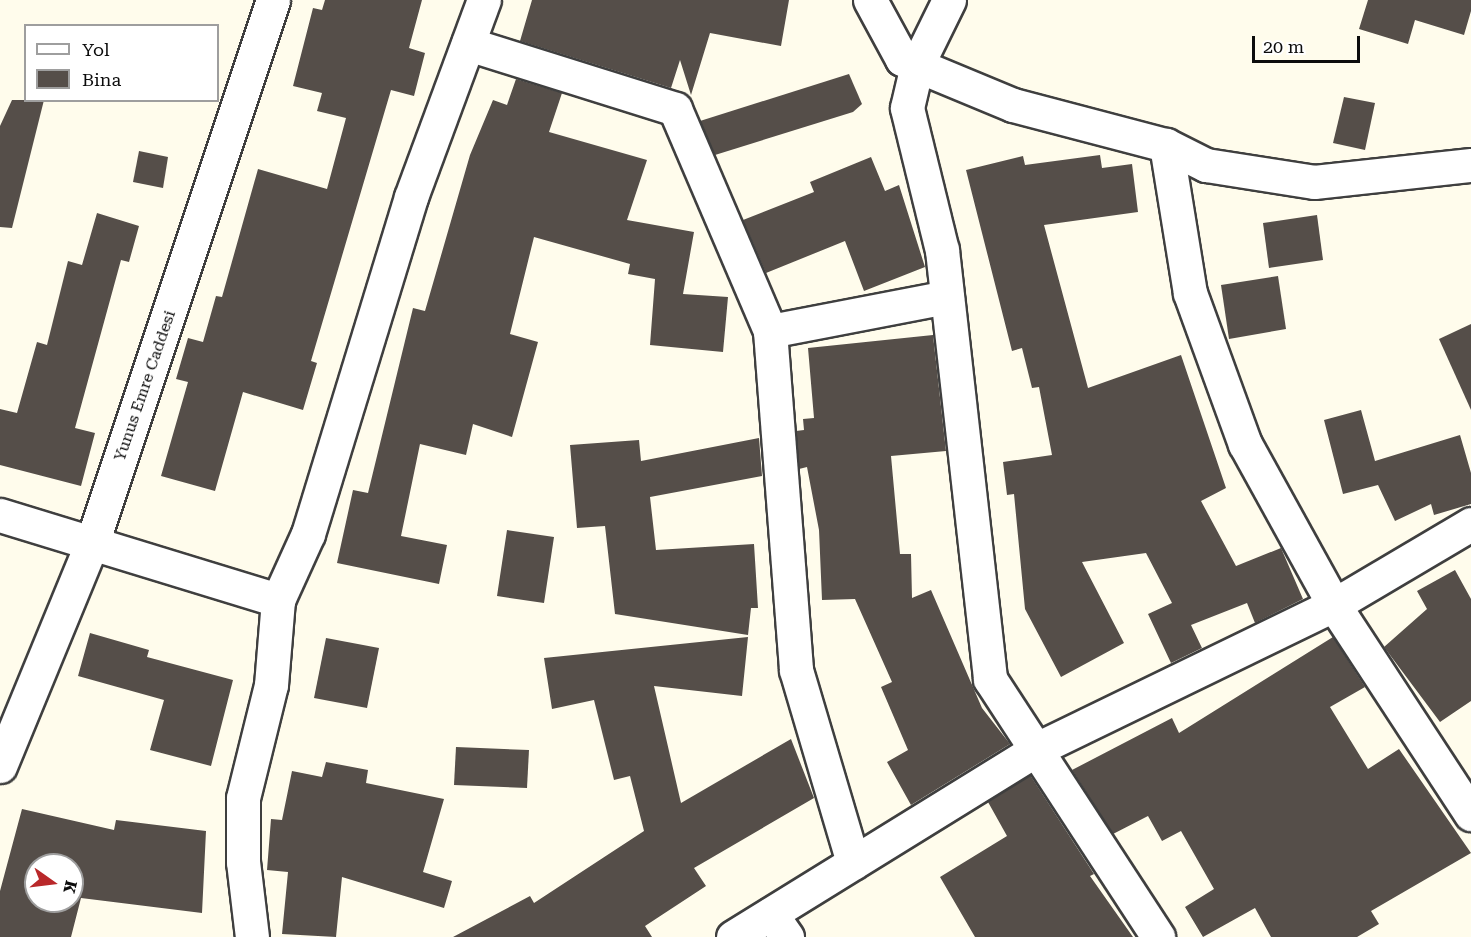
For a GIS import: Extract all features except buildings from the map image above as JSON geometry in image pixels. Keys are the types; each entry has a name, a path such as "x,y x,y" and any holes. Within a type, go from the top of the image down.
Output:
{"street":[{"name":"Yunus Emre Caddesi","path":"0,766 93,540 273,0"},
{"path":"252,937 243,862 243,798 271,685 278,600 308,534 411,197 484,0"},
{"path":"870,0 902,59 1013,105 1166,145 1206,165 1314,182 1471,165"},
{"path":"949,0 917,65 907,108 942,250 990,679 1039,748 1158,937"},
{"path":"468,44 675,109 770,332 796,670 853,863"},
{"path":"1166,145 1190,293 1245,444 1334,605 1471,814"},
{"path":"770,332 870,308 946,297"},
{"path":"0,515 93,540 278,600"},
{"path":"733,937 779,926 853,863 1039,748 1334,605 1471,524"}]}
